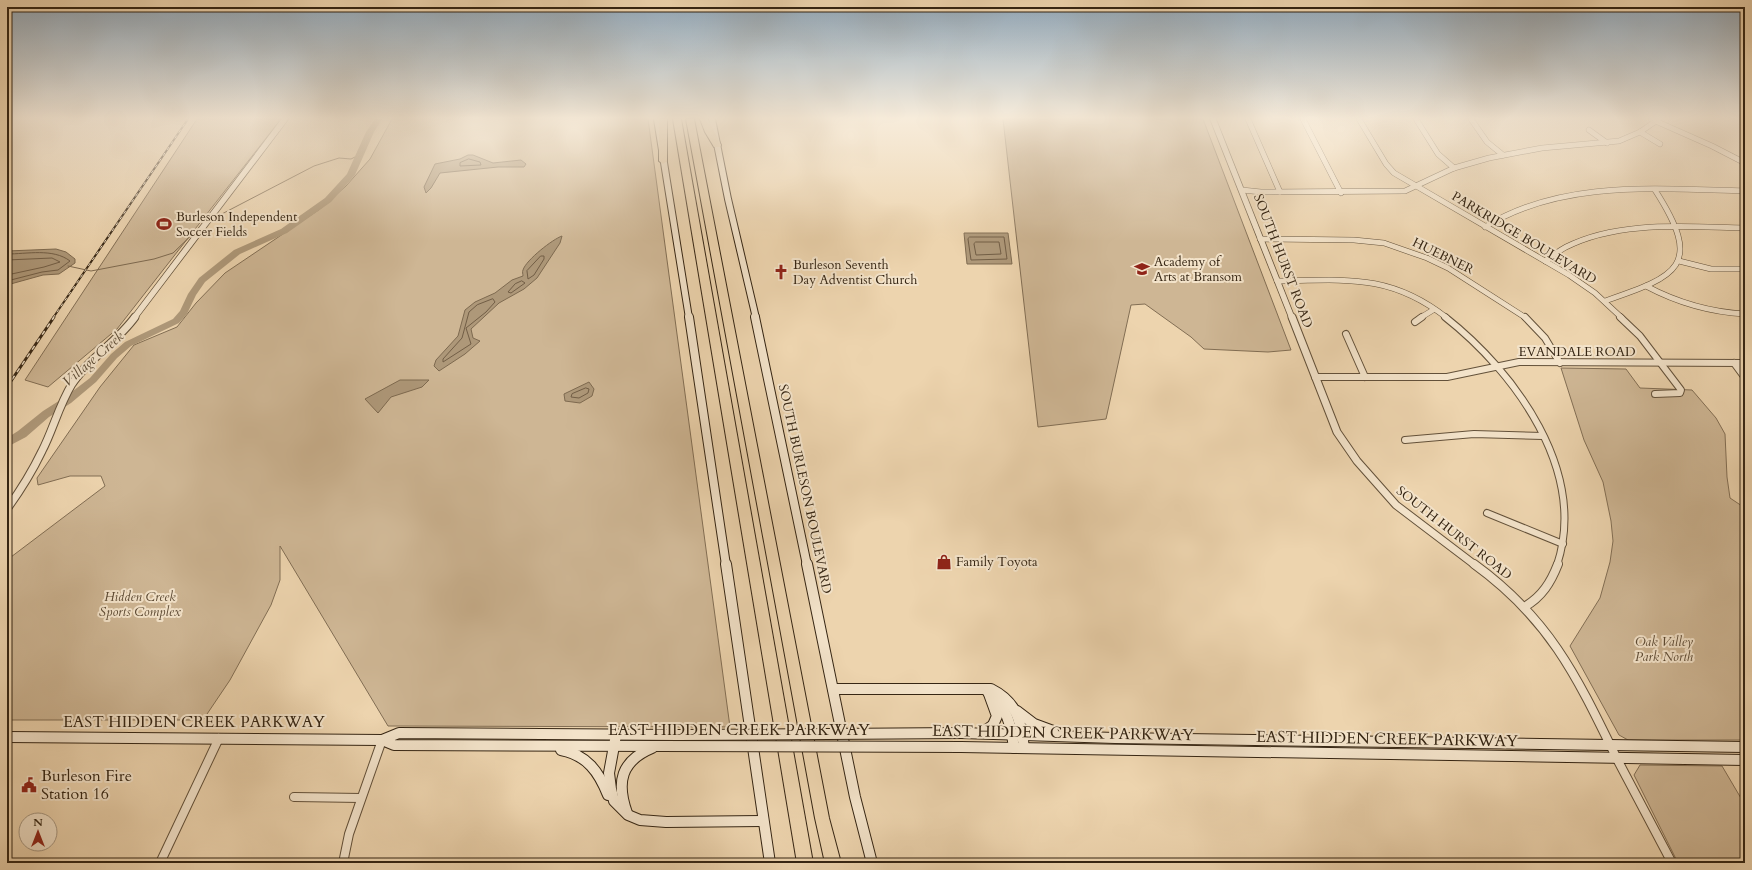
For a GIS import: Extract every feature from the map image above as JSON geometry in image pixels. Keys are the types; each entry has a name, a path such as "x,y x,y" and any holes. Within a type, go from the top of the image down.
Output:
{"highway":[{"path":"684,160 805,863"},
{"path":"698,160 822,818 833,863"}],"main road":[{"name":"SOUTH BURLESON BOULEVARD","path":"720,160 749,286 855,797 872,863"},
{"path":"663,161 703,409 762,821 770,863"},
{"path":"832,689 986,689 1004,695 1016,710 1032,723 1044,729 1104,733 1115,738"},
{"path":"982,733 993,726 997,717 996,711 986,689"},
{"path":"986,689 1005,707 1017,734 1019,748"},
{"path":"1016,710 1021,722 1017,734"},
{"name":"EAST HIDDEN CREEK PARKWAY","path":"7,736 382,740 399,733 616,735 659,741 1617,759 1745,760"},
{"name":"EAST HIDDEN CREEK PARKWAY","path":"382,740 394,746 536,747 613,746 659,741 982,733 1115,738 1745,747"},
{"path":"614,801 609,773 616,735"},
{"path":"628,815 621,795 623,775 634,758 659,741"},
{"path":"536,747 568,751 588,761 601,777 609,798 628,815 640,820 666,822 762,821"}],"street":[{"path":"7,509 25,484 58,417 68,393 85,366 127,328 254,160"},
{"name":"SOUTH HURST ROAD","path":"1230,160 1337,432 1362,469 1384,493 1411,517 1477,566 1524,607 1545,631 1568,662 1672,863"},
{"path":"1266,160 1280,192"},
{"path":"1324,160 1341,193"},
{"name":"PARKRIDGE BOULEVARD","path":"1383,160 1394,173 1484,227 1569,275 1604,301 1640,336 1681,390 1680,394 1655,394"},
{"path":"1444,160 1454,168"},
{"path":"1242,190 1341,193 1397,192 1415,186 1454,168 1486,160"},
{"path":"1604,301 1646,286 1666,276 1679,261 1681,243 1677,228 1672,215 1655,190"},
{"path":"1484,227 1512,212 1554,199 1611,191 1745,191"},
{"path":"1545,261 1556,252 1573,243 1605,234 1659,228 1745,228"},
{"name":"HUEBNER","path":"1260,239 1354,240 1384,243 1405,249 1427,258 1455,272 1524,316 1545,338 1560,362"},
{"path":"1679,261 1711,269 1745,269"},
{"path":"1277,281 1368,282 1388,285 1404,291 1461,328 1500,366 1522,397 1543,436 1561,487 1566,517 1563,544 1556,569 1539,598 1524,607"},
{"path":"1646,286 1683,305 1700,310 1745,314"},
{"path":"1415,322 1433,310"},
{"path":"1346,334 1365,377"},
{"name":"EVANDALE ROAD","path":"1315,377 1446,377 1519,362 1745,363"},
{"path":"1734,363 1745,378"},
{"path":"1405,440 1474,434 1543,436"},
{"path":"1487,513 1563,544"},
{"path":"160,863 219,738"},
{"path":"343,863 348,834 382,740"},
{"path":"294,797 361,798"}],"green space":[{"name":"Burleson Independent Soccer Fields","path":"170,160 249,160 117,329 48,387 25,380"},
{"name":"Hidden Creek Sports Complex","path":"369,160 653,160 730,727 388,726 280,546 280,580 271,605 230,680 203,720 7,720 7,560 105,486 101,476 70,476 38,485 37,478 100,387 134,345 177,327 196,303 225,273 320,209 346,186"},
{"path":"1008,160 1218,160 1291,350 1268,352 1204,349 1191,337 1145,304 1131,305 1106,419 1038,427"},
{"name":"Oak Valley Park North","path":"1561,368 1626,369 1640,388 1692,390 1716,418 1725,434 1727,477 1730,498 1745,508 1745,740 1628,740 1619,735 1570,646 1600,598 1610,562 1613,541 1611,521 1603,482 1584,440"},
{"path":"1640,765 1722,766 1745,805 1745,863 1678,863 1634,775"}],"water":[{"path":"457,160 484,160 493,163 521,160 526,164 524,167 498,167 440,173 431,188 426,193 424,187 435,164"},
{"path":"964,233 1008,233 1012,264 967,264"},
{"path":"562,236 560,243 537,278 524,289 499,303 471,329 473,338 480,341 465,354 439,371 434,366 436,360 458,336 465,310 475,302 495,293 512,280 523,276 523,270 529,261 546,245"},
{"path":"56,249 66,252 75,259 75,263 59,274 43,275 7,285 7,251"},
{"path":"400,380 429,380 422,387 391,397 378,413 365,399"},
{"path":"589,382 594,389 592,396 580,403 565,401 564,394"}],"waterway":[{"path":"216,217 314,166 334,160"},
{"name":"Village Creek","path":"7,443 22,434 46,414 68,400 93,380 114,356 128,344 176,321 184,312 192,294 202,280 237,252 284,231 328,200 351,175 358,160"},
{"path":"68,266 91,271 154,259 173,253 199,228"}],"railway":[{"path":"53,318 160,160"},
{"path":"7,387 54,317"}],"place":[{"name":"Burleson Independent Soccer Fields","path":"164,224"},
{"name":"Academy of Arts at Bransom","path":"1142,269"},
{"name":"Burleson Seventh Day Adventist Church","path":"781,272"},
{"name":"Family Toyota","path":"944,562"},
{"name":"Burleson Fire Station 16","path":"29,785"}]}
